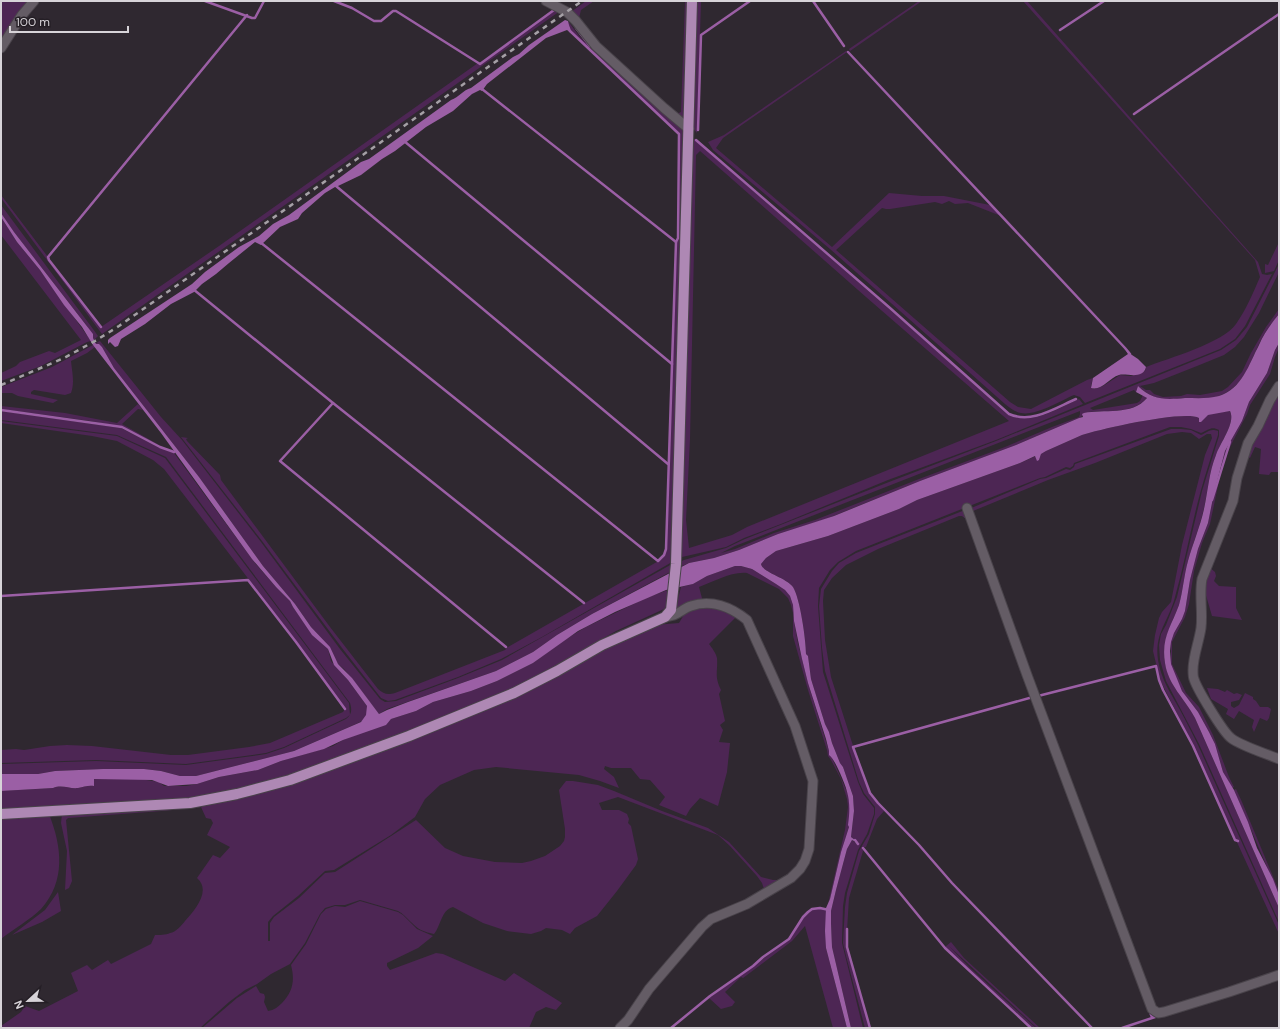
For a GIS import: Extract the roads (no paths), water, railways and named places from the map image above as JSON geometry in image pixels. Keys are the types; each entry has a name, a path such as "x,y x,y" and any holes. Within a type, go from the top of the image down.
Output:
{"main road":[{"path":"1,814 190,802 237,794 290,780 409,736 514,693 557,672 602,645 665,617 671,610 676,564 692,1"}],"street":[{"path":"1,48 22,15 34,1"},
{"path":"546,1 567,12 596,46 689,128"},
{"path":"1279,386 1270,400 1248,443 1237,478 1233,501 1202,579 1200,589 1201,628 1193,669 1194,679 1198,688 1219,724 1227,734 1239,743 1279,759"},
{"path":"967,508 1027,675 1152,1009 1158,1013 1164,1012 1279,975"},
{"path":"620,1028 628,1020 649,989 702,927 711,919 747,904 791,878 800,869 805,861 809,849 813,781 807,758 795,726 747,620 731,609 713,604 692,605 675,615 665,617"}],"waterway":[{"path":"205,1 252,18 255,18 264,1"},
{"path":"334,1 352,8 374,21 381,21 393,11 396,11 480,64 554,10"},
{"path":"698,130 701,35 750,1"},
{"path":"813,1 844,46"},
{"path":"1060,30 1104,1"},
{"path":"1134,114 1279,14"},
{"path":"101,327 48,257 247,15"},
{"path":"576,28 590,46"},
{"path":"260,242 658,561 664,555 666,549 676,242 678,238 679,134 570,31"},
{"path":"848,52 1130,354"},
{"path":"482,89 676,242"},
{"path":"696,140 890,308 1009,414 1018,417 1035,416 1043,414 1076,399"},
{"path":"404,141 672,364"},
{"path":"336,186 668,464"},
{"path":"193,289 333,403 584,603"},
{"path":"333,403 280,461 506,647"},
{"path":"1,410 122,427 160,447 174,452"},
{"path":"1212,500 1230,442"},
{"path":"1,596 248,580 345,709"},
{"path":"1038,696 1156,666 1163,690 1193,746 1235,840 1238,841"},
{"path":"1033,697 853,747 870,793 878,803 919,845 952,883 1092,1028"},
{"path":"855,840 858,844"},
{"path":"863,848 945,948 1031,1028"},
{"path":"671,1028 710,996 789,939 803,917 812,909 820,908 829,910"},
{"path":"847,929 847,947 870,1028"},
{"path":"1149,1010 1152,1017"},
{"path":"1122,1028 1158,1016"}],"railway":[{"path":"1,385 64,358 119,326 582,1"}]}
